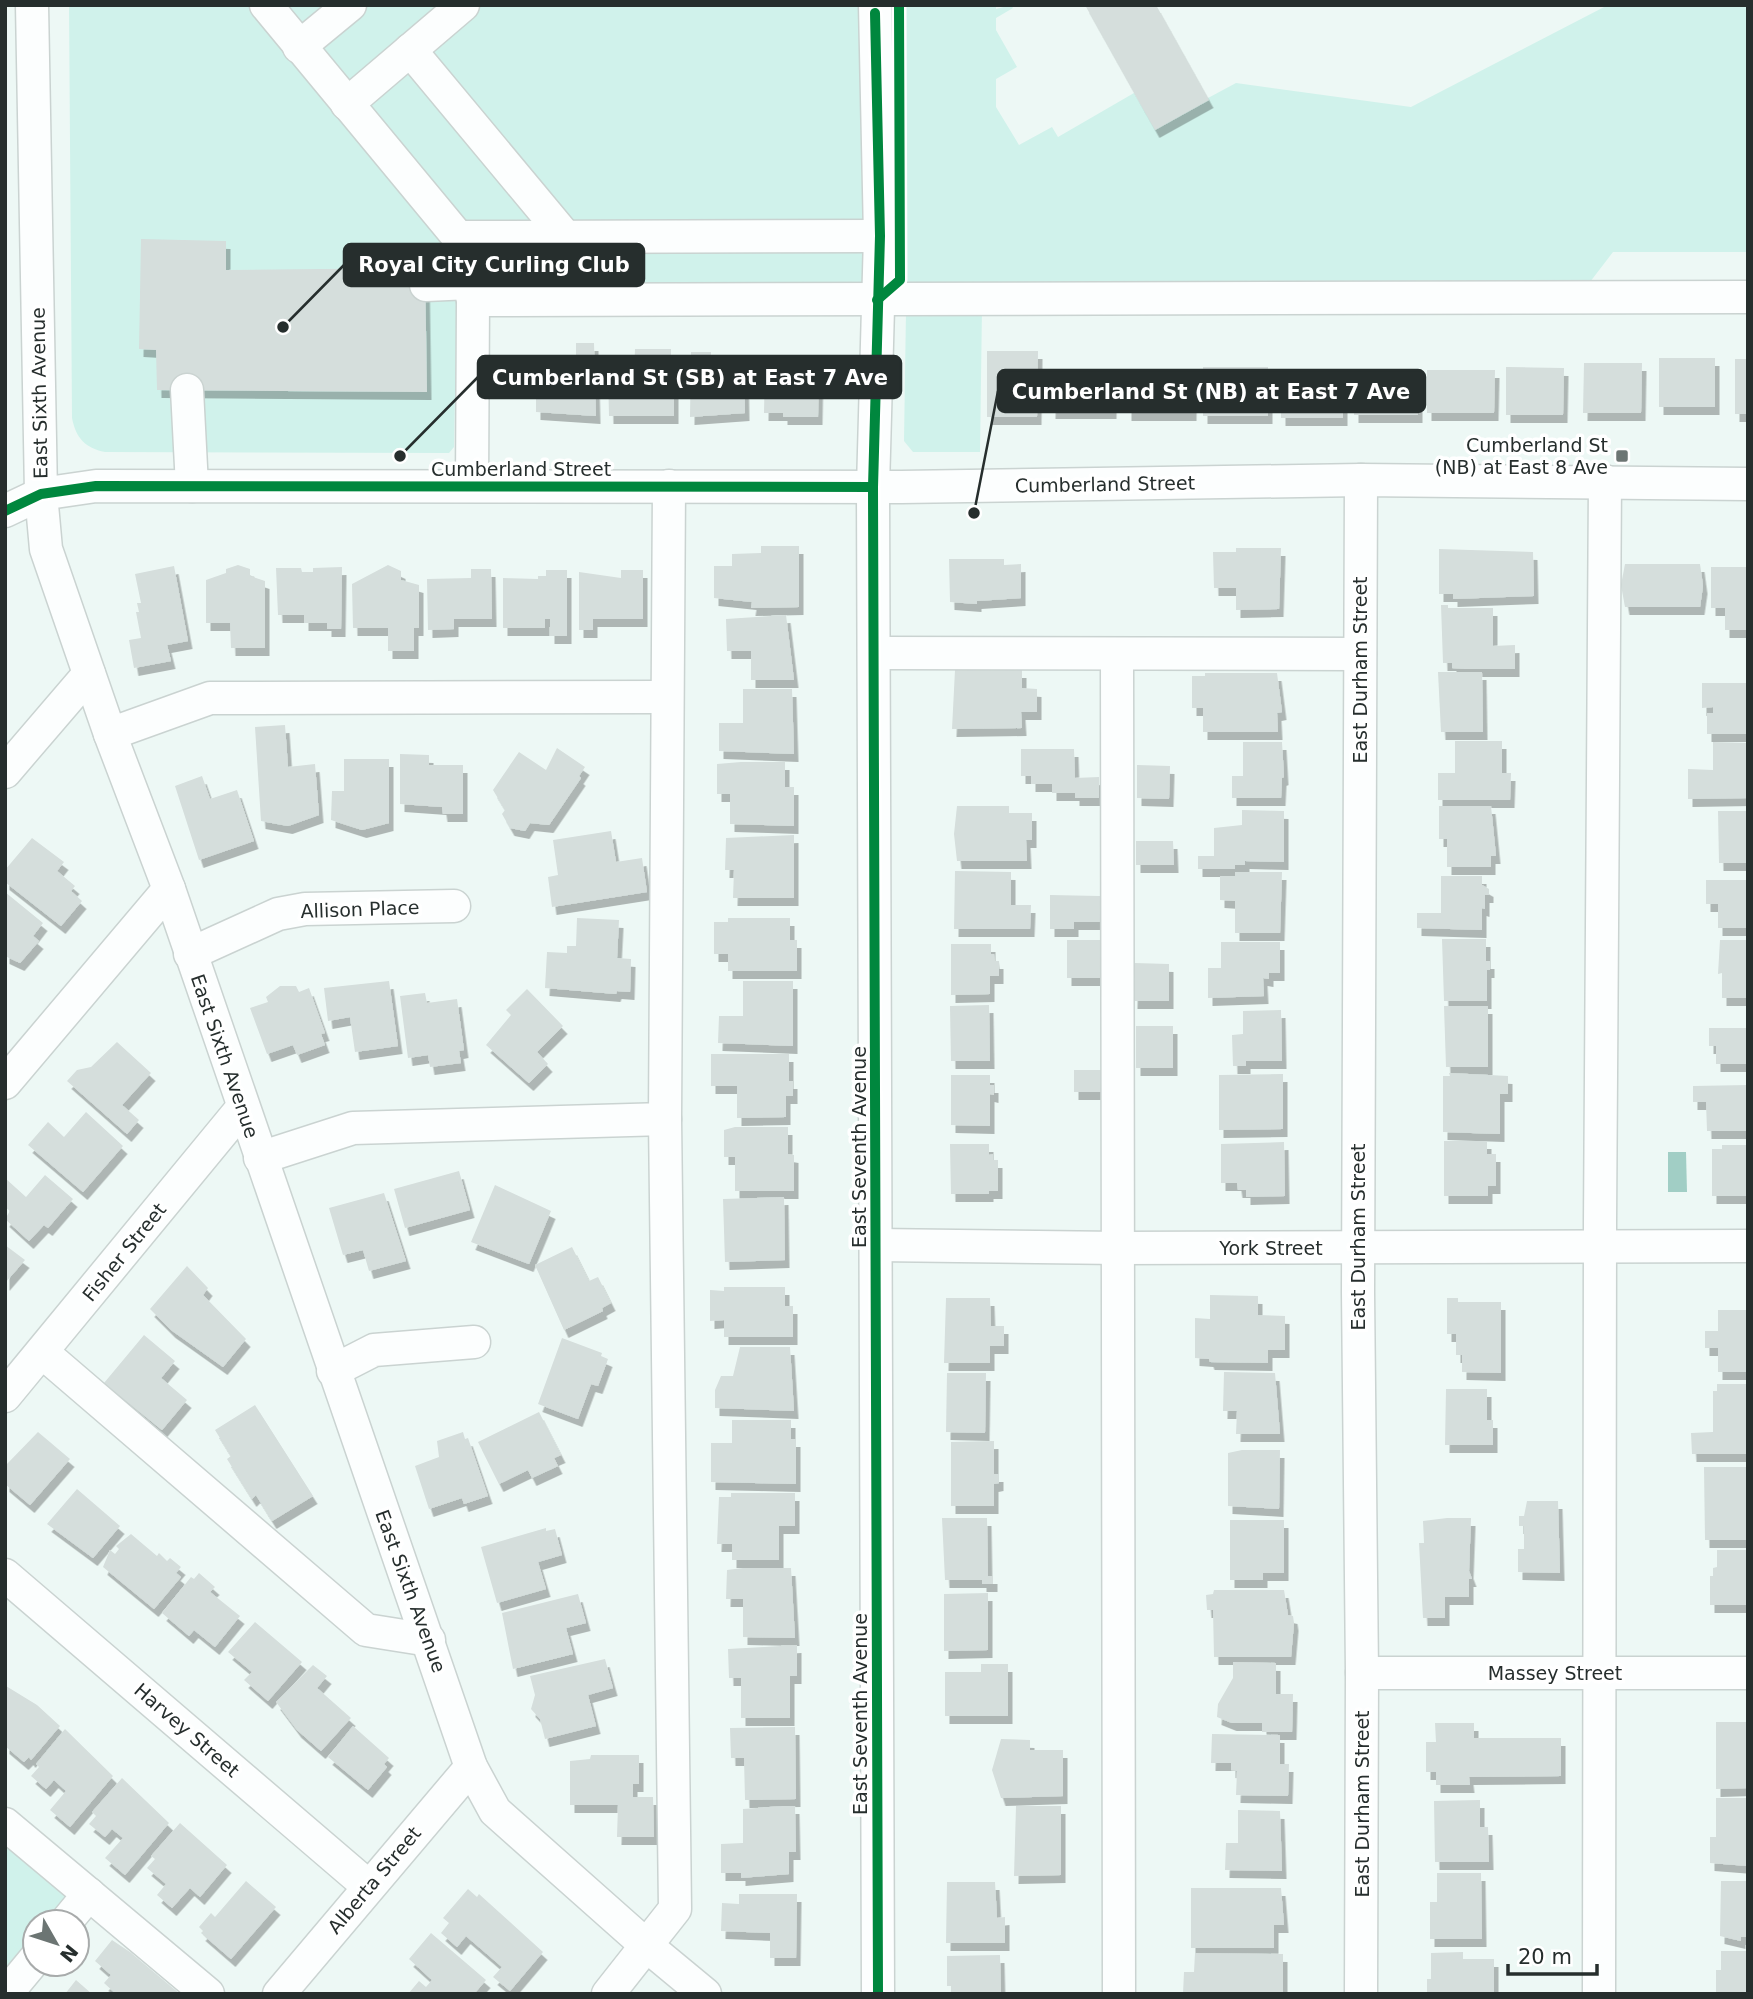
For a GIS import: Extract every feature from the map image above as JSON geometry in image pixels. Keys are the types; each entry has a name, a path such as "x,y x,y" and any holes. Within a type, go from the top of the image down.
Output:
{"street":[{"name":"East Sixth Avenue","path":"32,5 41,494 47,549 89,674 169,889 332,1371 429,1640 471,1766 495,1811 705,1994"},
{"path":"242,5 283,27 458,237 471,292 472,486"},
{"path":"283,27 350,5"},
{"path":"347,104 463,5"},
{"name":"East Seventh Avenue","path":"875,5 879,247 873,487 876,653 878,1994"},
{"path":"410,50 564,235"},
{"path":"458,237 564,235 879,247"},
{"path":"426,285 471,292 877,300 1748,297"},
{"path":"187,390 192,486"},
{"name":"Cumberland Street","path":"5,511 41,494 84,487 873,487 1361,480 1748,484"},
{"name":"East Durham Street","path":"1361,480 1358,1248 1362,1673 1361,1994"},
{"path":"1600,1994 1598,1674 1605,481"},
{"path":"608,1994 675,1909 664,1119 668,486"},
{"path":"876,653 1360,654"},
{"path":"1117,655 1119,1994"},
{"path":"5,772 89,674"},
{"path":"110,734 211,698 667,696"},
{"path":"5,1083 169,889"},
{"name":"Allison Place","path":"190,954 278,914 305,909 454,906"},
{"name":"Fisher Street","path":"5,1396 243,1107"},
{"path":"260,1158 353,1128 664,1119"},
{"name":"York Street","path":"877,1245 1119,1248 1748,1246"},
{"path":"332,1371 374,1350 474,1342"},
{"path":"42,1352 366,1630 429,1640"},
{"name":"Harvey Street","path":"5,1575 368,1886"},
{"name":"Massey Street","path":"1362,1673 1748,1673"},
{"name":"Alberta Street","path":"279,1994 471,1766"},
{"path":"5,1824 208,1994"},
{"path":"78,1908 89,1894"},
{"path":"6,1994 21,1976"}],"shaded area":[{"path":"69,5 996,5 996,9 1011,5 1013,8 996,18 996,30 1017,67 996,79 996,107 1019,145 1052,127 1058,137 1134,93 1154,127 1236,83 1411,107 1608,5 1748,5 1748,252 1613,252 1590,282 498,285 493,281 457,280 454,447 449,453 105,452 82,441 72,418"},
{"path":"982,307 980,452 913,452 904,441 906,311"},
{"path":"1668,1152 1686,1152 1687,1192 1668,1192"},
{"path":"5,1824 89,1894 78,1908 21,1908 21,1975 5,1994"}],"building":[{"path":"1085,5 1156,5 1209,100 1155,130"},
{"path":"141,239 226,241 226,270 425,268 427,392 157,390 156,350 139,349"},
{"path":"576,343 594,343 596,416 536,412 536,368 560,368 560,359 576,359"},
{"path":"635,349 671,349 671,360 674,360 674,416 609,416 608,374 634,374"},
{"path":"987,351 1038,351 1037,417 987,417"},
{"path":"691,352 711,352 711,364 744,363 745,413 690,417"},
{"path":"1659,358 1715,358 1715,407 1659,407"},
{"path":"1735,359 1748,359 1748,414 1735,414"},
{"path":"799,361 819,364 818,417 783,417 783,413 764,413 765,364 799,365"},
{"path":"1584,363 1642,363 1641,413 1583,413"},
{"path":"1203,367 1268,367 1268,416 1203,416"},
{"path":"1506,367 1564,368 1563,415 1506,415"},
{"path":"1127,369 1193,369 1192,413 1127,413"},
{"path":"1052,370 1113,370 1112,411 1051,411"},
{"path":"1354,370 1418,371 1418,415 1354,415"},
{"path":"1427,370 1495,370 1494,413 1427,413"},
{"path":"1281,371 1343,371 1343,418 1281,418"},
{"path":"761,546 799,546 799,607 751,608 752,602 714,598 714,566 732,566 732,554 761,553"},
{"path":"1236,548 1281,548 1279,609 1236,610 1236,588 1214,588 1213,552 1236,552"},
{"path":"1439,549 1533,552 1534,596 1453,599 1453,594 1439,594"},
{"path":"949,559 1004,559 1004,565 1021,564 1021,598 977,601 977,604 950,602"},
{"path":"1625,564 1700,564 1703,586 1700,607 1625,607 1621,585"},
{"path":"238,565 250,569 250,576 265,581 265,648 231,648 230,623 206,623 206,580 226,573 226,569"},
{"path":"388,565 401,571 401,580 419,585 419,628 414,628 414,651 388,651 388,628 353,628 352,584"},
{"path":"174,566 188,641 167,645 171,661 134,668 129,640 141,638 136,612 139,612 137,603 141,603 135,574"},
{"path":"342,567 341,629 327,629 327,623 304,623 304,615 278,615 276,568 301,568 302,572 313,572 313,568"},
{"path":"1711,567 1748,567 1748,630 1725,630 1725,608 1711,608"},
{"path":"471,569 491,569 492,619 454,619 454,629 428,630 427,579 471,578"},
{"path":"546,570 567,570 567,636 550,636 550,619 545,619 545,628 503,628 503,578 538,579 538,576 546,576"},
{"path":"621,570 643,570 643,619 593,619 593,630 579,630 579,572 621,578"},
{"path":"1441,605 1448,605 1448,608 1493,608 1493,646 1515,645 1515,669 1452,668 1452,663 1443,663"},
{"path":"786,615 794,680 751,680 751,651 727,651 726,619"},
{"path":"955,670 1022,670 1022,688 1037,689 1037,712 1021,712 1022,728 952,729"},
{"path":"1438,672 1482,672 1483,732 1441,732"},
{"path":"1205,673 1277,673 1282,712 1277,713 1278,732 1203,732 1203,708 1192,708 1192,676 1205,676"},
{"path":"1702,683 1748,683 1748,734 1707,734 1707,713 1713,713 1713,707 1702,708"},
{"path":"743,689 792,689 794,754 719,751 719,723 743,723"},
{"path":"285,725 288,767 315,764 319,815 288,826 261,821 255,727"},
{"path":"1455,741 1502,741 1502,773 1511,773 1510,800 1438,800 1438,773 1455,773"},
{"path":"1243,742 1282,742 1284,777 1281,798 1232,798 1232,776 1243,776"},
{"path":"1713,742 1748,743 1748,798 1688,799 1688,769 1713,770"},
{"path":"557,748 585,767 579,776 581,778 549,825 530,823 525,831 510,828 502,814 505,810 493,790 519,752 546,770"},
{"path":"1021,749 1074,749 1075,778 1099,777 1099,798 1075,798 1075,793 1052,793 1052,784 1031,784 1031,776 1021,776"},
{"path":"400,754 429,755 429,765 463,765 463,814 443,814 442,807 400,804"},
{"path":"344,759 389,759 389,823 362,830 331,820 332,791 344,791"},
{"path":"785,762 785,787 794,787 794,826 730,824 730,794 717,794 717,764"},
{"path":"1137,765 1170,766 1169,799 1137,798"},
{"path":"202,776 210,799 237,790 254,841 199,860 175,786"},
{"path":"957,806 1009,806 1009,813 1032,813 1032,840 1026,840 1027,861 957,861 954,834"},
{"path":"1439,806 1491,806 1496,856 1491,856 1491,867 1447,867 1447,839 1439,839"},
{"path":"1242,810 1284,811 1284,862 1245,861 1245,865 1235,865 1235,869 1198,869 1198,856 1214,856 1214,828 1242,825"},
{"path":"1718,811 1748,811 1748,863 1719,863"},
{"path":"611,831 616,862 642,858 647,892 552,907 548,877 558,875 553,840"},
{"path":"794,835 794,898 733,898 734,870 725,870 726,838"},
{"path":"32,838 64,862 57,871 75,886 71,891 82,901 61,926 5,882 5,870"},
{"path":"1136,841 1173,841 1174,865 1136,865"},
{"path":"955,871 1011,872 1011,905 1031,905 1030,929 954,929"},
{"path":"1235,872 1282,872 1280,933 1235,933 1235,901 1220,900 1220,876 1235,876"},
{"path":"1441,876 1482,876 1482,885 1489,889 1489,895 1485,895 1485,909 1482,908 1482,930 1417,928 1417,913 1441,913"},
{"path":"1706,880 1748,880 1748,928 1718,928 1718,904 1706,904"},
{"path":"5,892 43,923 33,936 39,941 20,963 5,956"},
{"path":"1050,895 1100,896 1100,922 1074,922 1074,929 1050,929"},
{"path":"577,918 619,920 617,958 631,959 630,992 617,991 616,994 545,988 547,952 567,953 567,946 576,946"},
{"path":"728,918 790,918 790,940 797,940 797,971 728,971 728,954 714,954 714,922 728,922"},
{"path":"1442,939 1486,939 1486,961 1490,961 1490,970 1487,970 1487,1001 1444,1001"},
{"path":"1067,940 1104,940 1103,978 1067,978"},
{"path":"1720,940 1748,940 1748,998 1722,998 1722,973 1718,974"},
{"path":"1221,942 1280,942 1280,973 1269,973 1269,979 1263,978 1264,996 1208,998 1208,968 1221,968"},
{"path":"951,944 991,944 991,954 994,954 995,961 999,961 999,976 990,976 990,994 951,995"},
{"path":"1134,963 1169,964 1169,1001 1133,1001"},
{"path":"389,981 398,1046 355,1052 350,1017 328,1021 324,988"},
{"path":"743,981 793,981 793,1046 718,1043 719,1016 743,1016"},
{"path":"280,986 296,986 299,992 309,988 325,1033 321,1034 325,1045 297,1055 293,1045 267,1054 250,1008 268,1002 266,997"},
{"path":"527,989 563,1026 537,1052 548,1064 529,1083 486,1045 511,1015 506,1010"},
{"path":"425,993 427,1003 457,999 464,1050 459,1051 461,1063 430,1067 428,1055 408,1058 400,996"},
{"path":"989,1005 990,1061 951,1061 950,1006"},
{"path":"1444,1006 1488,1006 1488,1067 1446,1067"},
{"path":"1281,1010 1282,1061 1246,1061 1246,1066 1233,1066 1232,1035 1243,1034 1243,1011"},
{"path":"1136,1026 1173,1026 1173,1068 1136,1068"},
{"path":"1709,1028 1748,1028 1748,1064 1716,1064 1716,1046 1709,1046"},
{"path":"117,1042 151,1073 122,1105 139,1120 127,1134 67,1081 77,1070 91,1067"},
{"path":"711,1054 789,1054 789,1081 793,1081 793,1096 786,1096 786,1117 737,1118 737,1086 711,1086"},
{"path":"1074,1070 1101,1070 1101,1092 1074,1092"},
{"path":"1449,1073 1508,1076 1508,1094 1500,1094 1500,1134 1443,1132 1443,1076 1450,1076"},
{"path":"1283,1074 1283,1129 1219,1130 1219,1075"},
{"path":"951,1075 990,1075 994,1095 990,1094 990,1126 951,1125"},
{"path":"1748,1085 1748,1131 1707,1131 1706,1102 1693,1102 1693,1086"},
{"path":"86,1112 123,1146 83,1192 28,1145 48,1122 64,1137"},
{"path":"735,1127 788,1127 788,1154 794,1155 794,1191 735,1191 735,1157 724,1157 724,1130"},
{"path":"1444,1141 1487,1141 1487,1154 1496,1154 1496,1186 1488,1186 1488,1196 1444,1196"},
{"path":"1284,1142 1285,1196 1246,1197 1246,1190 1238,1190 1237,1183 1221,1183 1221,1144"},
{"path":"950,1144 989,1144 989,1155 993,1154 993,1160 998,1160 998,1191 989,1191 989,1194 951,1194"},
{"path":"1722,1145 1748,1145 1748,1196 1712,1196 1712,1149 1722,1149"},
{"path":"459,1171 470,1210 405,1228 394,1189"},
{"path":"45,1175 73,1199 48,1228 44,1225 29,1241 5,1219 10,1211 5,1207 5,1178 26,1197"},
{"path":"495,1185 551,1211 529,1264 471,1242"},
{"path":"384,1193 406,1261 369,1271 363,1250 343,1255 329,1208"},
{"path":"784,1197 785,1260 725,1262 723,1199"},
{"path":"5,1245 25,1260 5,1283"},
{"path":"572,1247 589,1281 598,1277 611,1303 602,1308 603,1311 564,1330 535,1265"},
{"path":"187,1266 208,1288 203,1295 246,1339 223,1367 171,1330 150,1309"},
{"path":"724,1287 785,1287 785,1306 793,1306 793,1337 724,1337 724,1320 710,1321 710,1290 724,1291"},
{"path":"1210,1295 1258,1296 1258,1315 1285,1316 1285,1350 1268,1350 1268,1363 1210,1362 1209,1359 1195,1358 1195,1318 1210,1319"},
{"path":"946,1298 990,1298 991,1326 1004,1326 1004,1346 990,1346 990,1363 944,1363"},
{"path":"1447,1298 1458,1298 1458,1302 1501,1302 1501,1373 1462,1372 1462,1355 1456,1355 1456,1334 1447,1334"},
{"path":"1718,1310 1748,1310 1748,1372 1718,1372 1718,1348 1705,1348 1705,1331 1718,1331"},
{"path":"144,1335 175,1361 161,1378 187,1400 162,1430 104,1383"},
{"path":"562,1338 602,1353 601,1356 608,1359 598,1386 591,1384 578,1419 538,1404"},
{"path":"740,1347 790,1347 794,1411 715,1408 715,1390 721,1376 733,1376"},
{"path":"1224,1372 1275,1373 1280,1434 1236,1434 1237,1411 1223,1411"},
{"path":"947,1373 986,1373 985,1433 946,1432"},
{"path":"1717,1384 1748,1384 1748,1454 1692,1454 1691,1433 1713,1432 1713,1391 1717,1391"},
{"path":"1446,1389 1487,1389 1487,1420 1493,1420 1493,1445 1445,1445"},
{"path":"255,1405 313,1496 272,1521 256,1495 252,1499 227,1459 231,1456 215,1430"},
{"path":"539,1412 561,1455 554,1458 558,1466 532,1478 528,1470 499,1484 478,1442"},
{"path":"732,1420 791,1420 791,1439 796,1439 796,1484 711,1482 711,1443 732,1443"},
{"path":"38,1432 70,1459 30,1505 5,1484 5,1466"},
{"path":"463,1432 465,1439 468,1438 488,1496 464,1504 462,1498 429,1509 415,1466 439,1457 437,1441"},
{"path":"994,1441 994,1474 999,1474 999,1483 994,1484 994,1506 951,1506 951,1442"},
{"path":"1242,1450 1280,1450 1279,1509 1228,1506 1228,1453"},
{"path":"1704,1467 1748,1467 1748,1540 1705,1540"},
{"path":"77,1489 120,1526 93,1558 47,1524"},
{"path":"731,1493 795,1493 795,1526 779,1526 779,1560 732,1560 732,1544 717,1544 719,1497 731,1497"},
{"path":"1527,1501 1558,1501 1560,1573 1518,1572 1518,1549 1524,1549 1524,1526 1519,1526 1519,1516 1524,1516"},
{"path":"942,1518 987,1518 988,1576 993,1576 993,1584 982,1584 982,1580 945,1580"},
{"path":"1471,1518 1469,1571 1472,1579 1469,1579 1469,1597 1445,1597 1445,1618 1423,1618 1419,1543 1424,1543 1423,1521"},
{"path":"1230,1520 1284,1520 1284,1573 1263,1573 1263,1580 1230,1580"},
{"path":"546,1528 546,1531 555,1529 562,1555 538,1562 546,1589 497,1603 481,1547"},
{"path":"131,1534 157,1556 159,1553 167,1561 170,1558 181,1567 176,1573 181,1577 154,1609 103,1567 110,1550 115,1554 119,1549 116,1546"},
{"path":"1717,1550 1748,1550 1748,1605 1710,1605 1710,1576 1713,1576 1713,1568 1717,1567"},
{"path":"791,1568 795,1638 743,1637 743,1599 726,1599 727,1570"},
{"path":"199,1573 215,1587 210,1592 240,1616 215,1647 194,1630 189,1636 162,1613 191,1577 194,1579"},
{"path":"1214,1590 1284,1590 1288,1615 1293,1616 1294,1623 1291,1657 1214,1657 1213,1610 1207,1610 1206,1595 1213,1594"},
{"path":"988,1593 988,1650 944,1651 944,1594"},
{"path":"578,1594 586,1623 566,1628 573,1654 513,1669 502,1613"},
{"path":"255,1622 302,1662 268,1701 244,1680 252,1672 228,1652"},
{"path":"797,1645 797,1676 790,1676 790,1718 741,1718 741,1678 729,1678 728,1649"},
{"path":"605,1659 613,1688 588,1695 596,1726 545,1739 540,1719 531,1709 535,1695 530,1676"},
{"path":"1233,1662 1276,1663 1276,1694 1293,1694 1292,1732 1262,1732 1262,1723 1232,1723 1217,1717 1218,1704 1233,1678"},
{"path":"981,1664 1008,1664 1008,1716 945,1716 945,1672 981,1672"},
{"path":"313,1665 327,1676 317,1688 351,1718 321,1751 297,1730 276,1702"},
{"path":"6,1686 37,1705 60,1726 31,1760 29,1757 24,1762 5,1746"},
{"path":"1716,1722 1748,1722 1748,1788 1716,1789"},
{"path":"1435,1723 1474,1723 1474,1738 1561,1738 1561,1776 1469,1777 1470,1785 1436,1785 1436,1772 1426,1772 1426,1742 1436,1742"},
{"path":"353,1726 389,1758 384,1764 387,1767 368,1790 328,1757"},
{"path":"795,1727 796,1799 745,1800 744,1758 731,1758 730,1728"},
{"path":"65,1729 113,1776 70,1827 50,1810 66,1791 54,1780 46,1789 31,1776 39,1767 36,1764"},
{"path":"1212,1734 1280,1735 1280,1764 1289,1764 1288,1796 1236,1795 1237,1771 1231,1770 1231,1763 1211,1763"},
{"path":"1001,1739 1030,1740 1030,1750 1063,1750 1063,1796 1001,1798 992,1770"},
{"path":"591,1755 639,1755 639,1784 633,1784 633,1797 653,1797 654,1837 617,1837 618,1805 570,1805 570,1761 590,1759"},
{"path":"122,1778 169,1823 125,1875 105,1858 123,1838 112,1829 105,1837 89,1824 96,1816 92,1812"},
{"path":"1716,1798 1748,1798 1748,1866 1710,1863 1710,1837 1716,1837"},
{"path":"1480,1800 1480,1827 1488,1827 1489,1862 1435,1862 1434,1801"},
{"path":"795,1806 796,1852 789,1852 789,1874 741,1878 741,1873 721,1873 721,1844 743,1843 743,1809"},
{"path":"1016,1806 1061,1806 1061,1875 1014,1876"},
{"path":"1238,1810 1280,1811 1282,1871 1225,1870 1226,1843 1238,1843"},
{"path":"180,1823 227,1865 200,1897 190,1888 172,1908 157,1895 166,1884 147,1868 155,1859 151,1856"},
{"path":"1437,1873 1481,1873 1482,1939 1430,1939 1430,1902 1437,1902"},
{"path":"246,1881 276,1907 231,1959 201,1933 203,1931 199,1927 211,1913 215,1917"},
{"path":"1721,1881 1748,1881 1748,1937 1741,1937 1741,1941 1720,1936"},
{"path":"947,1882 995,1882 997,1918 1005,1917 1005,1943 946,1943"},
{"path":"1191,1888 1281,1888 1284,1925 1274,1925 1274,1948 1191,1948"},
{"path":"468,1889 477,1897 479,1894 543,1952 510,1991 493,1977 502,1967 466,1936 457,1947 441,1933 449,1923 443,1918"},
{"path":"739,1894 797,1894 796,1958 770,1958 770,1933 721,1931 722,1903 739,1904"},
{"path":"431,1933 486,1980 474,1994 408,1994 419,1981 426,1987 432,1980 409,1959"},
{"path":"112,1940 180,1994 116,1994 104,1983 111,1975 95,1961"},
{"path":"1721,1951 1748,1951 1748,1994 1716,1994 1716,1970 1721,1970"},
{"path":"1463,1952 1463,1959 1494,1959 1494,1994 1427,1994 1427,1979 1431,1979 1431,1953"},
{"path":"1195,1953 1283,1954 1283,1992 1183,1994 1184,1972 1194,1972"},
{"path":"1000,1955 1001,1994 951,1994 951,1986 947,1986 947,1956"},
{"path":"76,1980 92,1994 65,1994"}],"cycle path":[{"path":"877,300 900,280 899,5"},
{"path":"875,13 880,236 873,487 878,1994"},
{"path":"5,511 41,494 96,486 873,487"}],"place":[{"name":"Royal City Curling Club","path":"283,327"},
{"name":"Cumberland St (SB) at East 7 Ave","path":"400,456"},
{"name":"Cumberland St (NB) at East 8 Ave","path":"1622,456"},
{"name":"Cumberland St (NB) at East 7 Ave","path":"974,513"}]}
